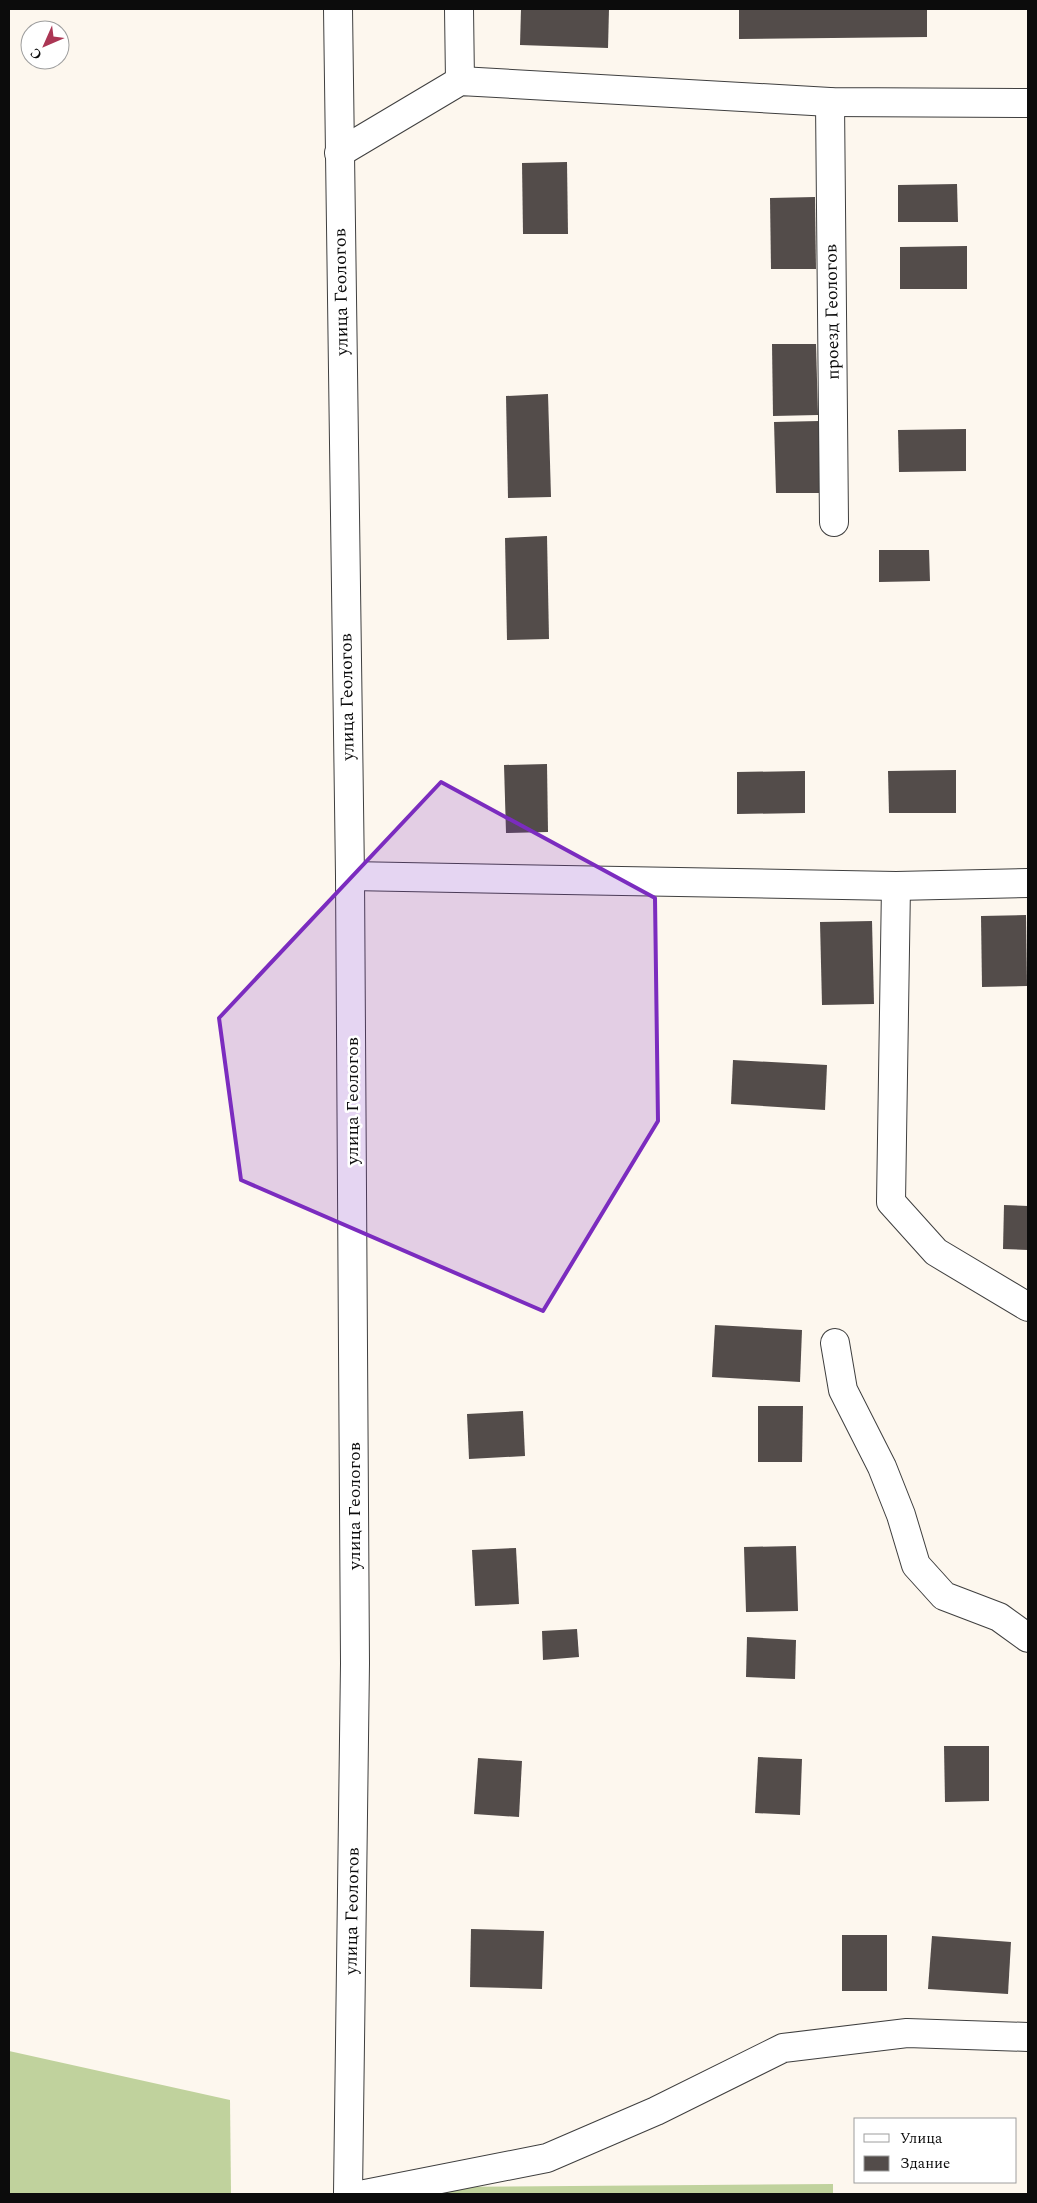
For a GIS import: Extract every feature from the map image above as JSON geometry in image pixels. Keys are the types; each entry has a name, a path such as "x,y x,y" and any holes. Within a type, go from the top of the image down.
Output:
{"street":[{"name":"улица Геологов","path":"338,9 350,876 355,1663 348,2194"},
{"path":"459,9 460,81"},
{"path":"339,153 460,81 830,102 1028,103"},
{"name":"проезд Геологов","path":"830,102 834,522"},
{"path":"350,876 896,886 1028,883"},
{"path":"896,886 891,1202 936,1252 1028,1307"},
{"path":"835,1343 843,1390 882,1467 901,1515 916,1565 944,1596 999,1617 1028,1638"},
{"path":"365,2194 547,2158 656,2111 783,2048 907,2033 1028,2038"}],"highlighted area":[{"path":"441,782 655,898 658,1121 543,1311 241,1180 219,1018"}],"green space":[{"path":"9,2051 230,2100 231,2194 9,2194"},
{"path":"833,2184 833,2194 437,2194 437,2187"}],"building":[{"path":"521,9 609,9 608,48 520,45"},
{"path":"739,9 927,9 927,37 739,39"},
{"path":"567,162 568,234 523,234 522,163"},
{"path":"957,184 958,222 898,222 898,185"},
{"path":"815,197 816,269 771,269 770,198"},
{"path":"967,246 967,289 900,289 900,247"},
{"path":"772,344 816,344 818,415 773,416"},
{"path":"548,394 551,497 508,498 506,396"},
{"path":"819,421 820,493 776,493 774,422"},
{"path":"966,429 966,471 899,472 898,430"},
{"path":"547,536 549,639 507,640 505,538"},
{"path":"879,550 929,550 930,581 879,582"},
{"path":"547,764 548,832 506,833 504,765"},
{"path":"956,770 956,813 889,813 888,771"},
{"path":"805,771 805,813 737,814 737,772"},
{"path":"1026,915 1027,986 982,987 981,916"},
{"path":"872,921 874,1004 822,1005 820,922"},
{"path":"733,1060 827,1065 825,1110 731,1104"},
{"path":"1004,1205 1028,1206 1028,1250 1003,1249"},
{"path":"715,1325 802,1330 800,1382 712,1377"},
{"path":"758,1406 803,1406 802,1462 758,1462"},
{"path":"523,1411 525,1456 469,1459 467,1414"},
{"path":"796,1546 798,1611 746,1612 744,1547"},
{"path":"516,1548 519,1604 475,1606 472,1550"},
{"path":"577,1629 579,1657 543,1660 542,1631"},
{"path":"747,1637 796,1640 795,1679 746,1677"},
{"path":"944,1746 989,1746 989,1801 945,1802"},
{"path":"758,1757 802,1759 800,1815 755,1813"},
{"path":"478,1758 522,1761 519,1817 474,1814"},
{"path":"471,1929 544,1931 542,1989 470,1987"},
{"path":"842,1935 887,1935 887,1991 842,1991"},
{"path":"932,1936 1011,1942 1008,1994 928,1989"}]}
